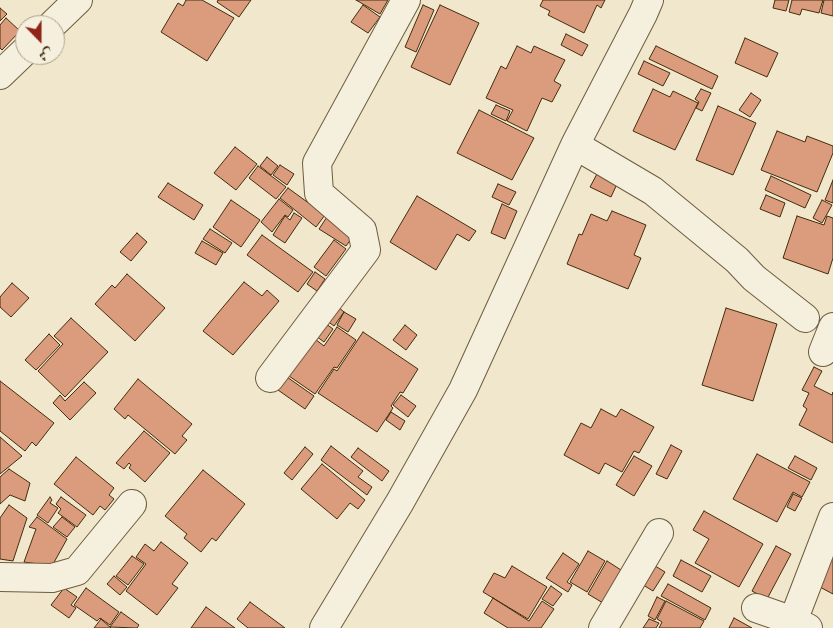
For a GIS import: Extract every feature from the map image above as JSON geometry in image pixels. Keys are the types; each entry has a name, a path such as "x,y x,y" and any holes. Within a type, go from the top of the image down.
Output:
{"street":[{"path":"62,15 78,0"},
{"path":"270,378 366,250 362,230 319,192 316,163 406,0"},
{"path":"324,628 400,502 463,390 575,145 649,0"},
{"path":"0,75 15,61"},
{"path":"575,145 653,191 737,260 754,278 805,318"},
{"path":"823,352 833,327"},
{"path":"0,577 52,578 77,571 132,504"},
{"path":"756,608 800,624 833,517"},
{"path":"603,628 659,533"}],"building":[{"path":"186,0 202,0 234,18 207,61 161,32 178,3 183,6"},
{"path":"218,0 251,0 239,17 217,2"},
{"path":"356,0 388,0 380,14"},
{"path":"543,0 605,0 601,8 597,5 584,33 548,15 550,11 540,6"},
{"path":"775,0 789,0 786,11 773,8"},
{"path":"792,0 823,0 819,13 802,9 800,15 789,12"},
{"path":"824,0 833,0 833,16 821,13"},
{"path":"363,5 380,17 368,33 351,22"},
{"path":"423,5 434,10 416,52 405,47"},
{"path":"440,5 479,23 450,85 411,67"},
{"path":"0,8 7,14 0,21"},
{"path":"6,18 15,26 15,36 2,50 0,48 0,25"},
{"path":"566,34 588,45 582,56 561,45"},
{"path":"745,38 778,53 767,77 735,63"},
{"path":"517,46 531,53 534,46 565,60 554,81 561,85 552,102 542,98 527,131 507,121 513,110 486,98 501,66 506,69"},
{"path":"656,46 718,76 712,89 649,59"},
{"path":"644,61 670,73 663,86 638,74"},
{"path":"653,89 670,97 673,91 698,103 675,150 633,131"},
{"path":"701,89 711,93 702,111 696,108 699,102 695,99"},
{"path":"751,93 761,100 750,117 739,110"},
{"path":"496,105 510,111 506,121 491,114"},
{"path":"718,106 756,123 733,175 696,160"},
{"path":"479,110 534,138 512,180 457,153"},
{"path":"777,131 805,142 807,136 833,146 833,153 817,192 761,170"},
{"path":"235,147 257,164 236,190 214,173"},
{"path":"267,157 278,166 271,175 260,166"},
{"path":"280,165 294,174 287,185 273,175"},
{"path":"258,166 286,187 276,199 249,178"},
{"path":"597,174 617,184 611,197 590,187"},
{"path":"771,176 811,195 805,208 765,190"},
{"path":"833,180 833,203 825,200"},
{"path":"168,183 203,205 194,220 158,197"},
{"path":"498,184 516,192 509,205 492,197"},
{"path":"288,188 325,215 316,227 280,198"},
{"path":"766,195 785,203 780,217 760,209"},
{"path":"417,196 476,231 469,241 457,234 436,270 390,242"},
{"path":"279,199 293,210 288,217 285,215 272,232 261,222"},
{"path":"231,200 260,220 241,247 213,227"},
{"path":"822,200 832,205 822,223 813,218"},
{"path":"502,204 517,211 505,239 491,233"},
{"path":"612,211 646,225 634,255 641,258 628,289 567,264 579,234 582,235 591,214 607,221"},
{"path":"294,213 302,218 285,243 273,235 285,216 290,220"},
{"path":"797,216 824,225 827,216 833,218 833,258 828,274 783,258"},
{"path":"327,217 354,235 346,246 319,229"},
{"path":"210,229 232,243 225,253 203,239"},
{"path":"137,233 147,242 131,261 120,252"},
{"path":"262,235 313,272 298,292 247,255"},
{"path":"334,240 346,249 326,276 314,267"},
{"path":"202,241 223,253 216,265 195,253"},
{"path":"315,272 325,279 317,291 307,284"},
{"path":"127,274 165,308 135,341 95,304 112,285 115,288"},
{"path":"244,282 262,296 267,290 279,301 233,355 203,331"},
{"path":"12,283 29,298 11,317 0,307 0,297"},
{"path":"337,306 344,312 334,326 326,320"},
{"path":"726,308 777,324 753,401 702,385"},
{"path":"344,312 356,319 348,332 337,325"},
{"path":"71,318 108,352 65,397 38,371 63,344 54,336"},
{"path":"325,323 333,329 324,342 316,336"},
{"path":"405,325 417,335 406,350 393,340"},
{"path":"337,327 356,340 337,368 334,367 315,394 289,376 315,339 324,346"},
{"path":"363,332 418,369 403,393 400,392 391,406 393,408 377,432 318,393 334,369 337,371"},
{"path":"49,334 60,345 36,370 25,360"},
{"path":"814,367 822,371 814,386 832,395 833,392 833,443 799,425 807,409 803,406 809,393 802,390"},
{"path":"287,377 314,396 305,409 278,390"},
{"path":"138,379 192,424 182,436 187,440 175,454 128,415 125,419 114,409"},
{"path":"0,381 54,423 36,446 32,442 25,451 0,431"},
{"path":"84,382 96,393 70,420 53,403 60,395 65,401"},
{"path":"401,395 416,406 408,417 393,405"},
{"path":"601,409 616,417 621,409 654,427 639,453 634,451 622,472 605,463 599,474 564,455 581,423 591,428"},
{"path":"391,412 405,421 400,430 386,420"},
{"path":"144,431 170,453 145,482 129,468 131,465 129,463 124,469 116,463"},
{"path":"0,437 22,456 0,474"},
{"path":"671,445 682,451 667,479 656,474"},
{"path":"331,446 363,471 358,477 372,487 367,495 321,460"},
{"path":"305,447 313,454 292,480 284,473"},
{"path":"358,448 389,471 382,481 351,457"},
{"path":"757,454 810,482 802,497 793,492 777,522 733,499"},
{"path":"634,456 652,466 634,496 616,485"},
{"path":"795,456 817,468 811,480 788,468"},
{"path":"76,457 114,488 109,495 114,499 105,510 100,506 93,515 54,484"},
{"path":"322,464 365,500 358,509 350,503 337,519 301,489"},
{"path":"9,469 30,483 25,501 10,495 0,504 0,477"},
{"path":"203,470 245,504 216,541 212,538 201,552 184,538 187,534 165,516"},
{"path":"793,494 802,498 795,511 787,507"},
{"path":"50,497 52,500 50,503 58,508 48,523 37,515"},
{"path":"61,497 86,515 77,527 58,513 61,509 56,504"},
{"path":"9,505 27,518 13,561 0,559 0,518"},
{"path":"704,511 763,544 739,587 695,563 709,539 693,530"},
{"path":"37,517 67,539 52,566 24,562 36,529 29,527"},
{"path":"62,517 75,527 67,537 53,527"},
{"path":"161,542 188,563 172,584 178,588 157,615 126,591 146,564 136,557 145,544 154,551"},
{"path":"776,546 791,554 767,599 752,591"},
{"path":"588,551 605,561 587,592 570,582"},
{"path":"563,553 579,564 567,582 572,585 568,592 546,578"},
{"path":"132,556 144,564 128,585 116,576"},
{"path":"833,556 833,594 818,586"},
{"path":"681,560 711,576 702,592 673,576"},
{"path":"607,561 621,570 603,603 588,594"},
{"path":"652,564 665,572 653,591 640,583"},
{"path":"512,566 547,587 528,619 483,592 494,573 505,578"},
{"path":"114,576 127,587 120,595 107,584"},
{"path":"668,584 711,608 705,620 661,596"},
{"path":"551,586 562,594 553,606 542,599"},
{"path":"64,588 77,597 71,605 76,608 69,618 51,605"},
{"path":"86,588 119,612 110,625 100,618 97,621 74,605"},
{"path":"657,597 665,601 655,620 648,616"},
{"path":"493,598 529,621 542,601 554,609 541,628 508,628 484,613"},
{"path":"666,601 704,621 700,628 659,628 662,622 657,619"},
{"path":"250,602 285,628 248,628 237,619"},
{"path":"206,607 235,628 191,628"},
{"path":"121,612 139,625 137,628 110,627"},
{"path":"734,618 752,628 729,628"},
{"path":"101,619 111,628 94,628"},
{"path":"649,619 659,623 656,628 643,628"}]}
